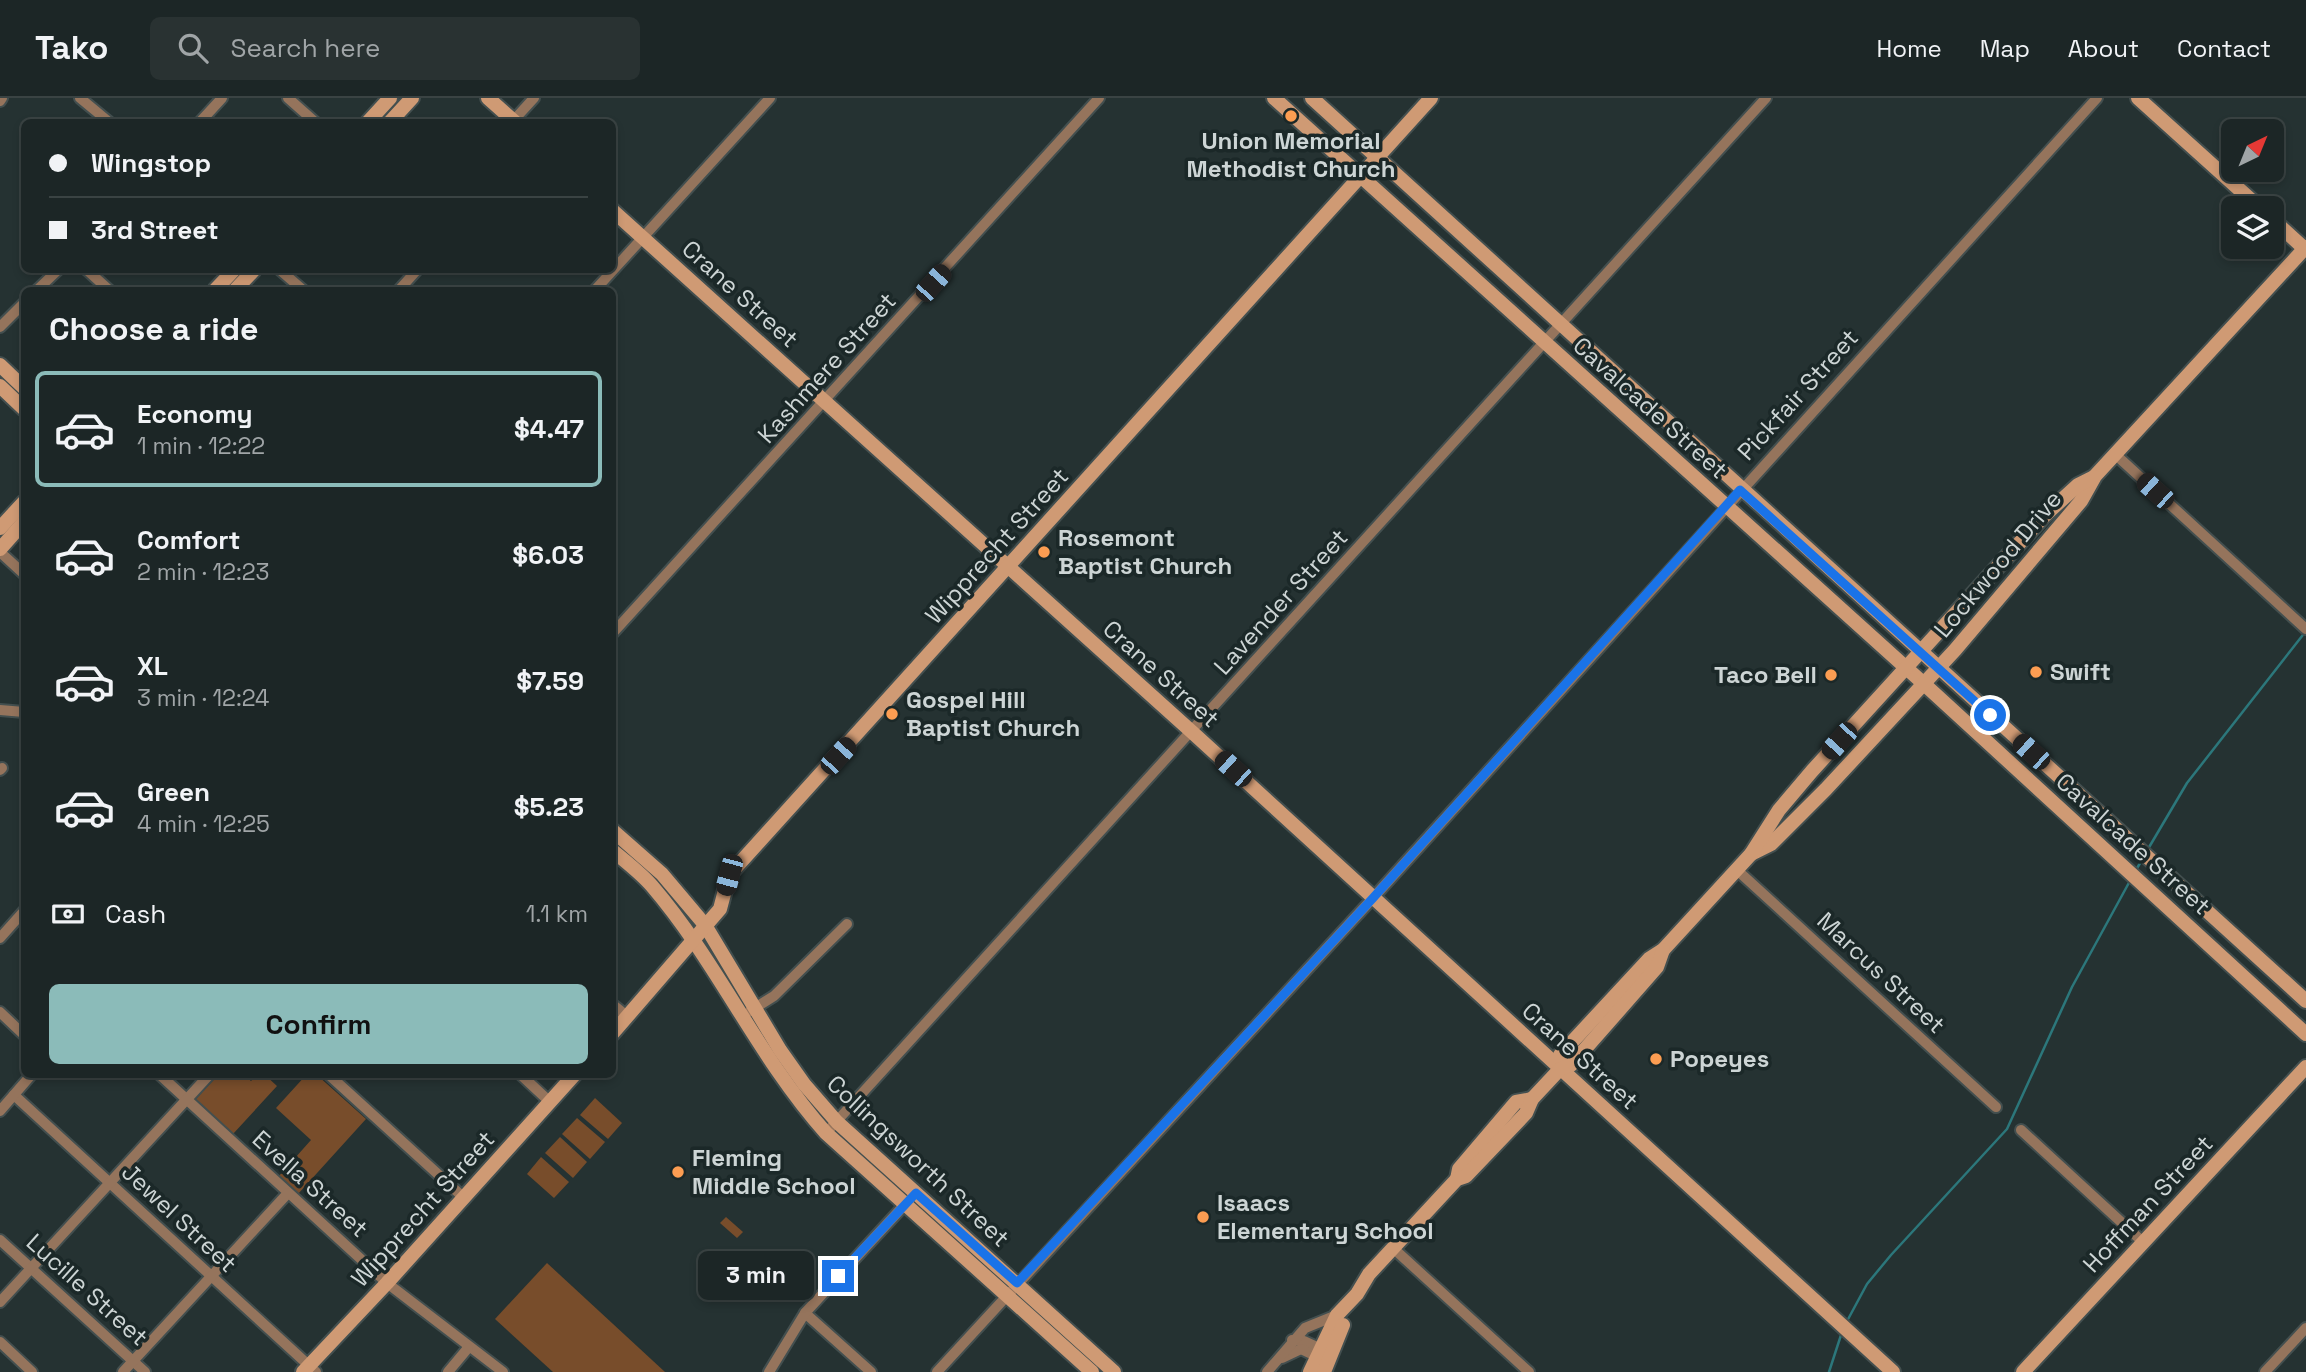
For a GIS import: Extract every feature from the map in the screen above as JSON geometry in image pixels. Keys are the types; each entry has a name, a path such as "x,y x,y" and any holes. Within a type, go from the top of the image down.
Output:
{"main road":[{"path":"371,119 390,98"},
{"path":"393,119 412,98"},
{"path":"488,98 511,119"},
{"name":"Cavalcade Street","path":"1274,98 1725,508 1923,683 2306,1034"},
{"name":"Cavalcade Street","path":"1312,98 1558,325 2306,1001"},
{"name":"Wipprecht Street","path":"616,1030 720,909 729,875 1431,98"},
{"path":"2138,98 2247,196"},
{"name":"Crane Street","path":"616,214 1192,732 1894,1372"},
{"path":"2284,230 2305,248"},
{"path":"1451,258 1468,241"},
{"name":"Lockwood Drive","path":"1751,854 1771,844 1939,667 2081,501 2095,476 2305,248"},
{"path":"218,287 231,273"},
{"path":"238,287 251,273"},
{"path":"0,365 21,385"},
{"path":"0,386 21,406"},
{"path":"1634,424 1650,407"},
{"name":"Lockwood Drive","path":"1310,1372 1324,1359 1352,1300 1369,1274 1457,1179 1458,1169 1516,1102 1532,1099 1560,1069 1571,1065 1657,967 1663,950 1751,854 1779,810 1812,771 2024,538 2078,485 2095,476"},
{"path":"0,528 21,505"},
{"path":"0,550 21,526"},
{"path":"2024,538 2039,551"},
{"path":"1812,771 1826,789"},
{"path":"2057,805 2072,789"},
{"name":"Collingsworth Street","path":"616,834 662,874 705,925 793,1096 826,1133 1091,1372"},
{"name":"Collingsworth Street","path":"616,854 651,885 804,1084 837,1122 1114,1372"},
{"path":"2187,924 2202,906"},
{"name":"Hoffman Street","path":"2023,1372 2306,1067"},
{"name":"Wipprecht Street","path":"309,1370 571,1078"},
{"name":"Lockwood Drive","path":"1324,1359 1337,1315 1352,1300"}],"street":[{"path":"203,119 222,98"},
{"path":"288,98 312,119"},
{"path":"516,119 534,98"},
{"path":"616,268 770,98"},
{"name":"Kashmere Street","path":"616,630 1100,98"},
{"name":"Lavender Street","path":"826,1133 1766,98"},
{"name":"Pickfair Street","path":"937,1372 1373,898 2097,98"},
{"path":"86,100 106,119"},
{"path":"40,287 55,273"},
{"path":"90,273 106,287"},
{"path":"283,273 300,287"},
{"path":"402,287 414,273"},
{"path":"598,287 611,273"},
{"path":"0,327 21,306"},
{"path":"2116,455 2302,625"},
{"path":"0,550 21,570"},
{"path":"0,710 21,712"},
{"name":"Marcus Street","path":"1737,870 1996,1107"},
{"path":"0,938 21,914"},
{"path":"748,1012 774,996 847,924"},
{"path":"616,1007 628,1017"},
{"path":"0,1012 21,1032"},
{"path":"0,1111 29,1078"},
{"name":"Evella Street","path":"163,1078 387,1283 468,1349 503,1372"},
{"path":"0,1302 205,1078"},
{"path":"332,1078 463,1197"},
{"path":"524,1078 550,1102"},
{"name":"Jewel Street","path":"14,1095 309,1370"},
{"path":"2021,1130 2144,1243"},
{"path":"123,1372 288,1193"},
{"path":"769,1372 805,1313 916,1193"},
{"name":"Lucille Street","path":"0,1240 145,1372"},
{"path":"1393,1248 1529,1372"},
{"path":"805,1313 871,1372"},
{"path":"1271,1368 1292,1340 1317,1321 1337,1315"},
{"path":"2264,1372 2306,1328"},
{"path":"1292,1340 1304,1341 1324,1359"},
{"path":"0,1342 32,1372"},
{"path":"447,1372 468,1349"},
{"path":"1271,1368 1301,1349 1324,1359"},
{"path":"852,1372 860,1363"}],"shaded area":[{"path":"215,1078 248,1078 251,1081 254,1078 268,1078 277,1086 233,1134 195,1100"},
{"path":"303,1078 320,1078 366,1119 298,1194 279,1176 311,1140 276,1108"},
{"path":"595,1098 622,1123 608,1139 580,1115"},
{"path":"577,1118 605,1142 590,1159 562,1134"},
{"path":"560,1137 587,1162 573,1178 545,1153"},
{"path":"541,1157 569,1182 554,1198 527,1174"},
{"path":"726,1217 743,1232 737,1238 720,1223"},
{"path":"547,1263 665,1372 553,1372 495,1319"}],"waterway":[{"path":"2148,849 2187,783 2306,631"},
{"path":"2136,870 2143,858"},
{"path":"1846,1323 1867,1284 1891,1255 2007,1129 2072,987 2131,879"},
{"path":"1829,1372 1842,1332"}],"place":[{"name":"Union Memorial Methodist Church","path":"1291,116"},
{"name":"Rosemont Baptist Church","path":"1044,552"},
{"name":"Swift","path":"2036,672"},
{"name":"Taco Bell","path":"1831,675"},
{"name":"Gospel Hill Baptist Church","path":"892,714"},
{"name":"Popeyes","path":"1656,1059"},
{"name":"Fleming Middle School","path":"678,1172"},
{"name":"Isaacs Elementary School","path":"1203,1217"}],"route":[{"path":"838,1276 916,1193 1017,1283 1373,898 1740,490 1990,715"}]}
